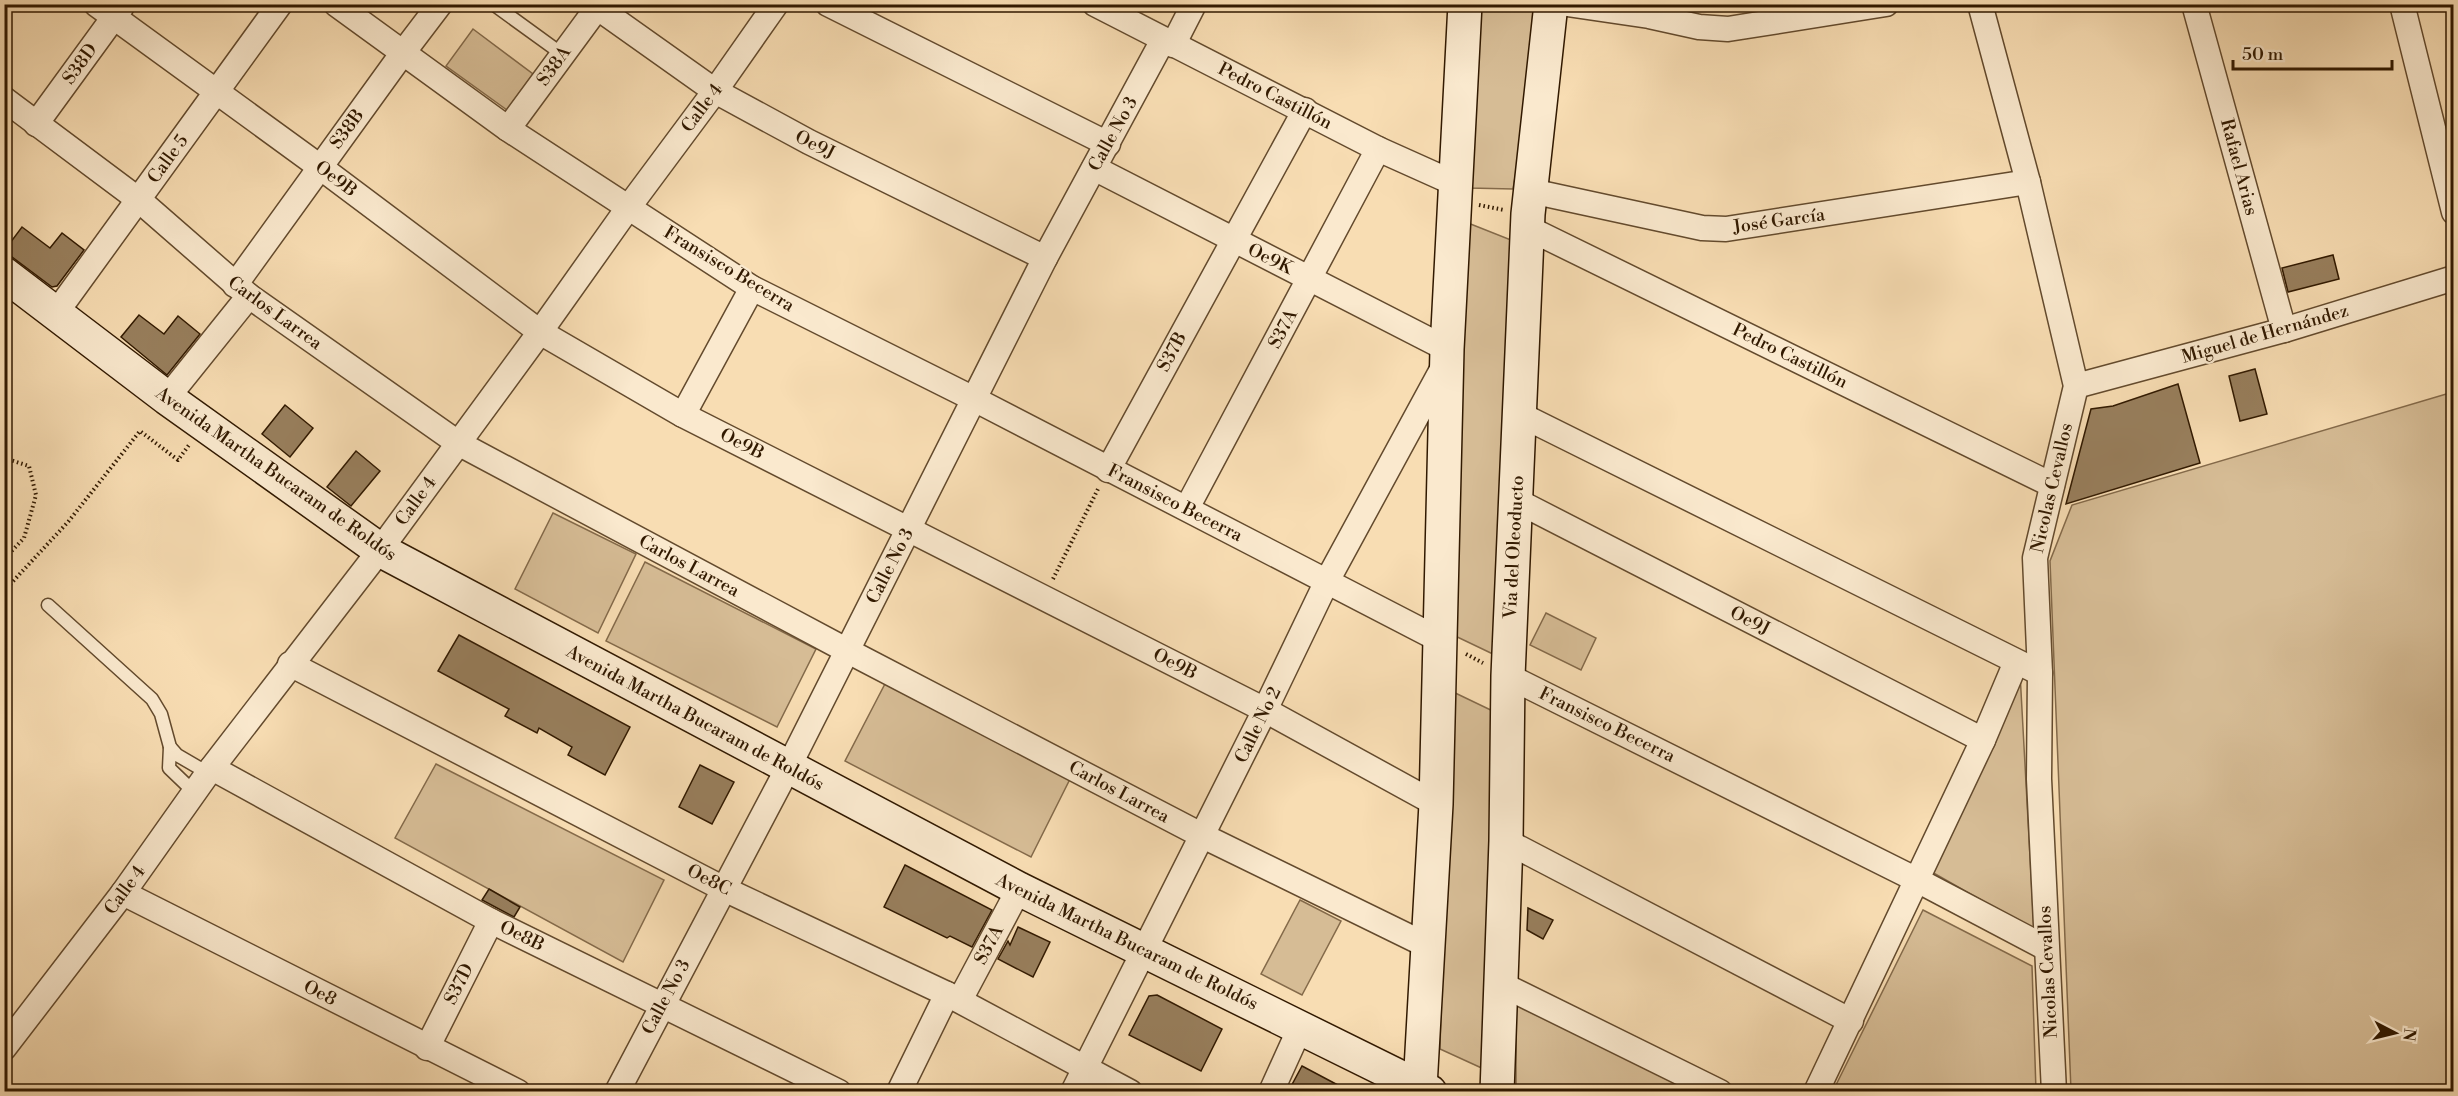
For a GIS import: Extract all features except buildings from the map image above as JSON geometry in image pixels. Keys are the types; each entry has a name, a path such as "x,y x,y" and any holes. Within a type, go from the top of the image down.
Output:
{"street":[{"name":"Calle 5","path":"56,313 280,4"},
{"name":"Fransisco Becerra","path":"336,4 508,129 752,288 974,399 1440,640"},
{"name":"S38B","path":"167,398 242,290 320,167 440,4"},
{"name":"Calle 4","path":"4,1048 123,893 290,664 380,550 776,4"},
{"path":"828,4 1108,144"},
{"name":"Pedro Castillón","path":"1095,4 1168,43 1305,110 1455,192"},
{"name":"Calle No 3","path":"617,1092 788,768 1045,258 1108,144 1194,4"},
{"name":"Via del Oleoducto","path":"1497,1092 1506,841 1508,676 1529,211 1551,4"},
{"path":"1567,4 1649,16 1699,27 1728,28 1886,4"},
{"name":"Nicolas Cevallos","path":"1980,4 2028,182 2076,386 2035,558 2040,673 2039,779 2054,1092"},
{"name":"Rafael Arias","path":"2194,4 2284,330"},
{"path":"2402,4 2454,212"},
{"name":"S38A","path":"508,129 599,6"},
{"name":"Oe9J","path":"599,6 715,91 820,148 1045,258"},
{"path":"1423,1090 1436,804 1447,355 1455,192 1458,8"},
{"name":"Oe9B","path":"111,9 217,92 540,332 683,415 1265,710 1436,804"},
{"name":"S38D","path":"36,124 111,9"},
{"name":"Carlos Larrea","path":"4,99 139,200 242,290 458,443 846,650 1203,836 1428,946"},
{"name":"S37B","path":"1108,470 1305,110"},
{"name":"S37A","path":"1187,508 1378,149"},
{"name":"Oe9K","path":"1094,168 1232,241 1310,279 1447,355"},
{"name":"José García","path":"1529,211 1726,229 2028,182"},
{"name":"Pedro Castillón","path":"1529,211 2052,485"},
{"name":"Avenida Martha Bucaram de Roldós","path":"4,274 167,398 380,550 1019,889 1423,1090"},
{"name":"Miguel de Hernández","path":"2076,386 2284,330 2454,278"},
{"path":"683,415 752,288"},
{"name":"Calle No 2","path":"1073,1092 1203,836 1327,581 1447,355"},
{"path":"1519,414 2040,673"},
{"name":"Oe9J","path":"1516,501 1983,740"},
{"path":"1816,1092 1983,740 2016,662"},
{"name":"Oe8C","path":"290,664 724,889 953,997 1130,1092"},
{"name":"Fransisco Becerra","path":"1508,676 1917,880 2046,948"},
{"name":"Oe8B","path":"205,778 839,1092"},
{"path":"1506,841 1851,1021"},
{"name":"S37A","path":"899,1092 953,997 1019,889"},
{"name":"Oe8","path":"123,893 518,1092"},
{"name":"S37D","path":"427,1048 491,921"},
{"path":"1501,984 1720,1092"},
{"path":"1271,1092 1300,1028"}],"lane":[{"path":"493,4 562,54"},
{"path":"48,605 152,699 161,714 170,747 169,768 172,773 205,778"},
{"path":"170,747 205,778"}],"path":[{"path":"1458,8 1535,4"},
{"path":"1455,192 1529,211"},
{"path":"4,591 68,522 140,431 178,460 203,424"},
{"path":"4,459 29,466 36,495 24,538 4,559"},
{"path":"1044,597 1108,470"},
{"path":"1440,640 1508,676"}],"shaded area":[{"path":"1475,5 1533,5 1530,92 1513,189 1469,188"},
{"path":"473,29 533,74 507,110 446,66"},
{"path":"1463,221 1516,242 1495,655 1451,634"},
{"path":"2453,392 2453,1091 2071,1091 2050,561 2072,505"},
{"path":"553,513 636,554 598,633 515,589"},
{"path":"645,562 816,649 777,727 606,641"},
{"path":"1546,613 1596,638 1581,670 1530,645"},
{"path":"2020,673 2034,930 1930,871"},
{"path":"887,680 1072,775 1031,857 845,761"},
{"path":"1449,690 1497,713 1486,1070 1440,1049"},
{"path":"436,764 664,880 623,962 395,838"},
{"path":"1300,900 1341,921 1302,995 1261,974"},
{"path":"1923,910 2032,966 2036,1091 1833,1091"},
{"path":"1516,1000 1701,1092 1516,1092"}]}
